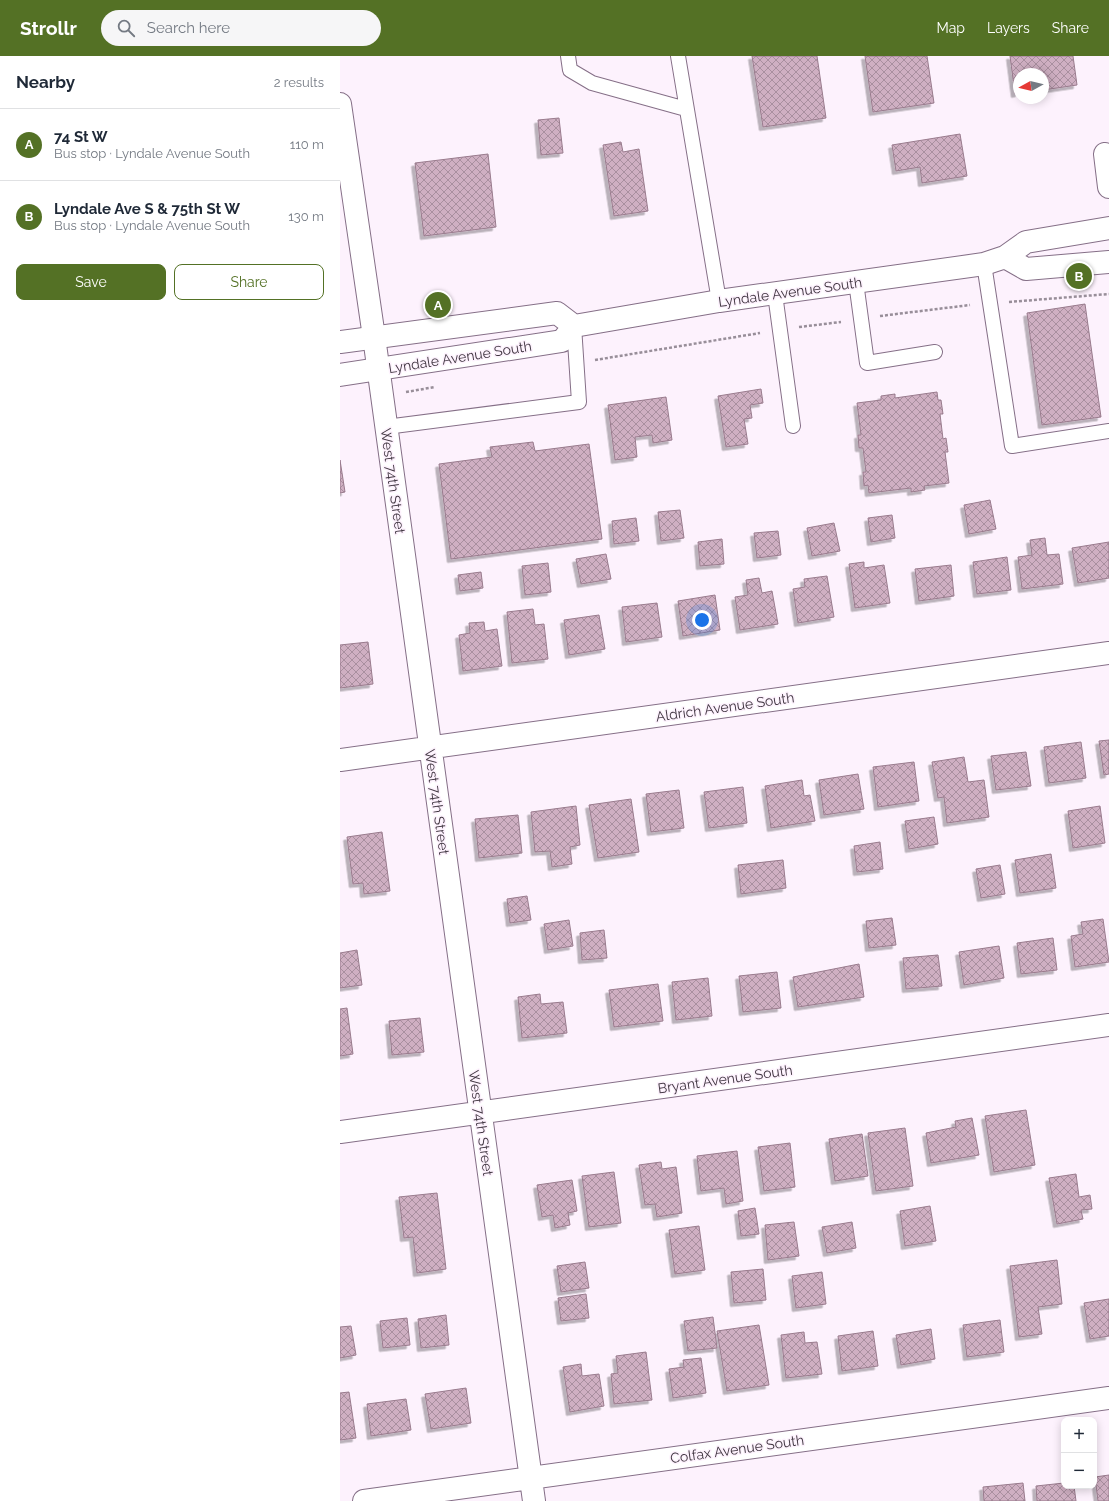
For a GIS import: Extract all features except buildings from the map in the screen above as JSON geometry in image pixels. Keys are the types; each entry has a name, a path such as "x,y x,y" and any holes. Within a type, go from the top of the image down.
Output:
{"street":[{"name":"West 74th Street","path":"340,104 374,337 479,1113 534,1501"},
{"path":"1105,154 1109,187"},
{"name":"Lyndale Avenue South","path":"340,375 562,341 574,326 719,301 984,264 1005,257 1026,242 1109,228"},
{"path":"1005,257 1026,269 1109,262"},
{"name":"Lyndale Avenue South","path":"340,342 557,313 574,326"},
{"name":"Aldrich Avenue South","path":"340,760 1109,653"},
{"name":"Bryant Avenue South","path":"340,1132 1109,1026"},
{"name":"Colfax Avenue South","path":"364,1501 1109,1398"}],"lane":[{"path":"568,56 570,70 592,83 686,109"},
{"path":"678,56 719,301"},
{"path":"984,264 1012,446 1109,431"},
{"path":"856,282 867,363 935,352"},
{"path":"775,294 793,426"},
{"path":"386,427 579,402 574,326"}],"path":[{"path":"576,363 780,330 860,319 990,304 1109,294"},
{"path":"404,392 443,386"}],"place":[{"name":"Lyndale Ave S & 75th St W","path":"1079,276"},
{"name":"74 St W","path":"438,305"}]}
